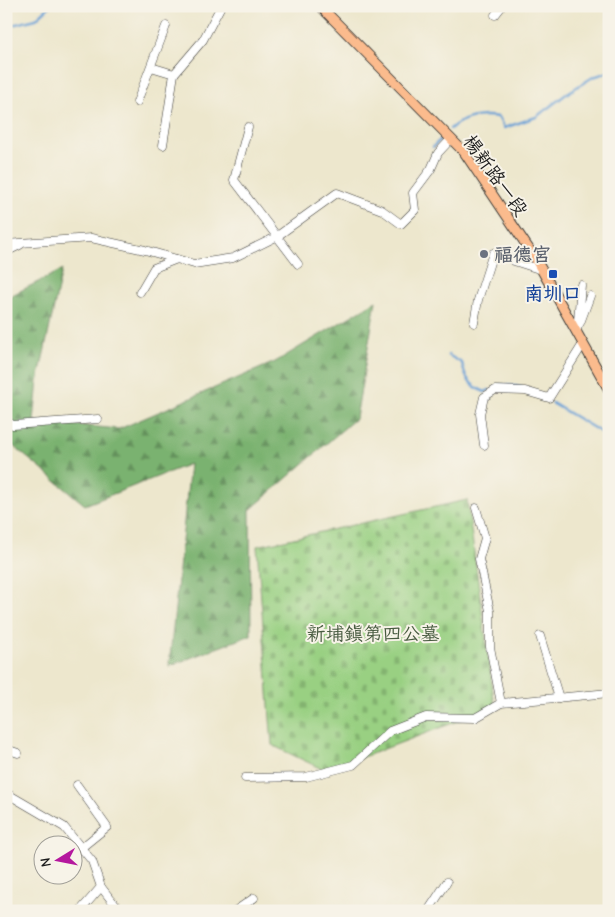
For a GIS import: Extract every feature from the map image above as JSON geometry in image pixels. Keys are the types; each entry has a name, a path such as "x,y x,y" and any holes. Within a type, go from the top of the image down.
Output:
{"main road":[{"name":"楊新路一段","path":"320,6 464,152 542,270 609,390"}],"street":[{"path":"163,145 174,74 203,40 221,6"},
{"path":"495,15 502,6"},
{"path":"136,102 166,26"},
{"path":"151,67 174,74"},
{"path":"248,127 234,180 298,264"},
{"path":"6,244 91,238 194,264 233,258 276,237 337,193 382,210 401,224 415,210 413,193 431,169 438,153 451,139"},
{"path":"6,252 22,244"},
{"path":"474,323 478,300 493,253 502,252 514,261 542,270"},
{"path":"140,292 154,268 177,259"},
{"path":"577,332 581,285"},
{"path":"577,332 590,296"},
{"path":"484,446 480,414 484,397 496,390 525,391 549,398 583,344"},
{"path":"6,421 13,425 98,419"},
{"path":"476,508 485,538 480,559 490,611 490,647 501,703"},
{"path":"540,636 559,698"},
{"path":"245,778 306,777 353,765 390,731 426,717 475,718 501,703 609,693"},
{"path":"6,748 18,753"},
{"path":"77,785 107,827 82,847"},
{"path":"6,794 64,827 70,834"},
{"path":"82,849 92,861 101,887 116,906 123,911"},
{"path":"428,911 447,882"},
{"path":"80,911 101,887"},
{"path":"235,911 254,898"}],"green space":[{"path":"62,270 38,381 34,421 119,429 275,362 376,301 356,418 250,510 251,635 169,666 190,464 85,505 6,440 6,298"},
{"name":"新埔鎮第四公墓","path":"467,500 495,707 326,771 272,745 257,546"}],"waterway":[{"path":"6,29 12,25 36,19 50,6"},
{"path":"450,129 467,119 479,116 498,117 504,128 536,117 569,92 593,77 609,72"},
{"path":"433,147 441,139"},
{"path":"448,355 462,363 465,373 472,384 485,392 489,390"},
{"path":"497,387 502,385 521,387"},
{"path":"552,403 609,437"}],"place":[{"name":"福德宫","path":"484,254"},
{"name":"南圳口","path":"553,274"}]}
